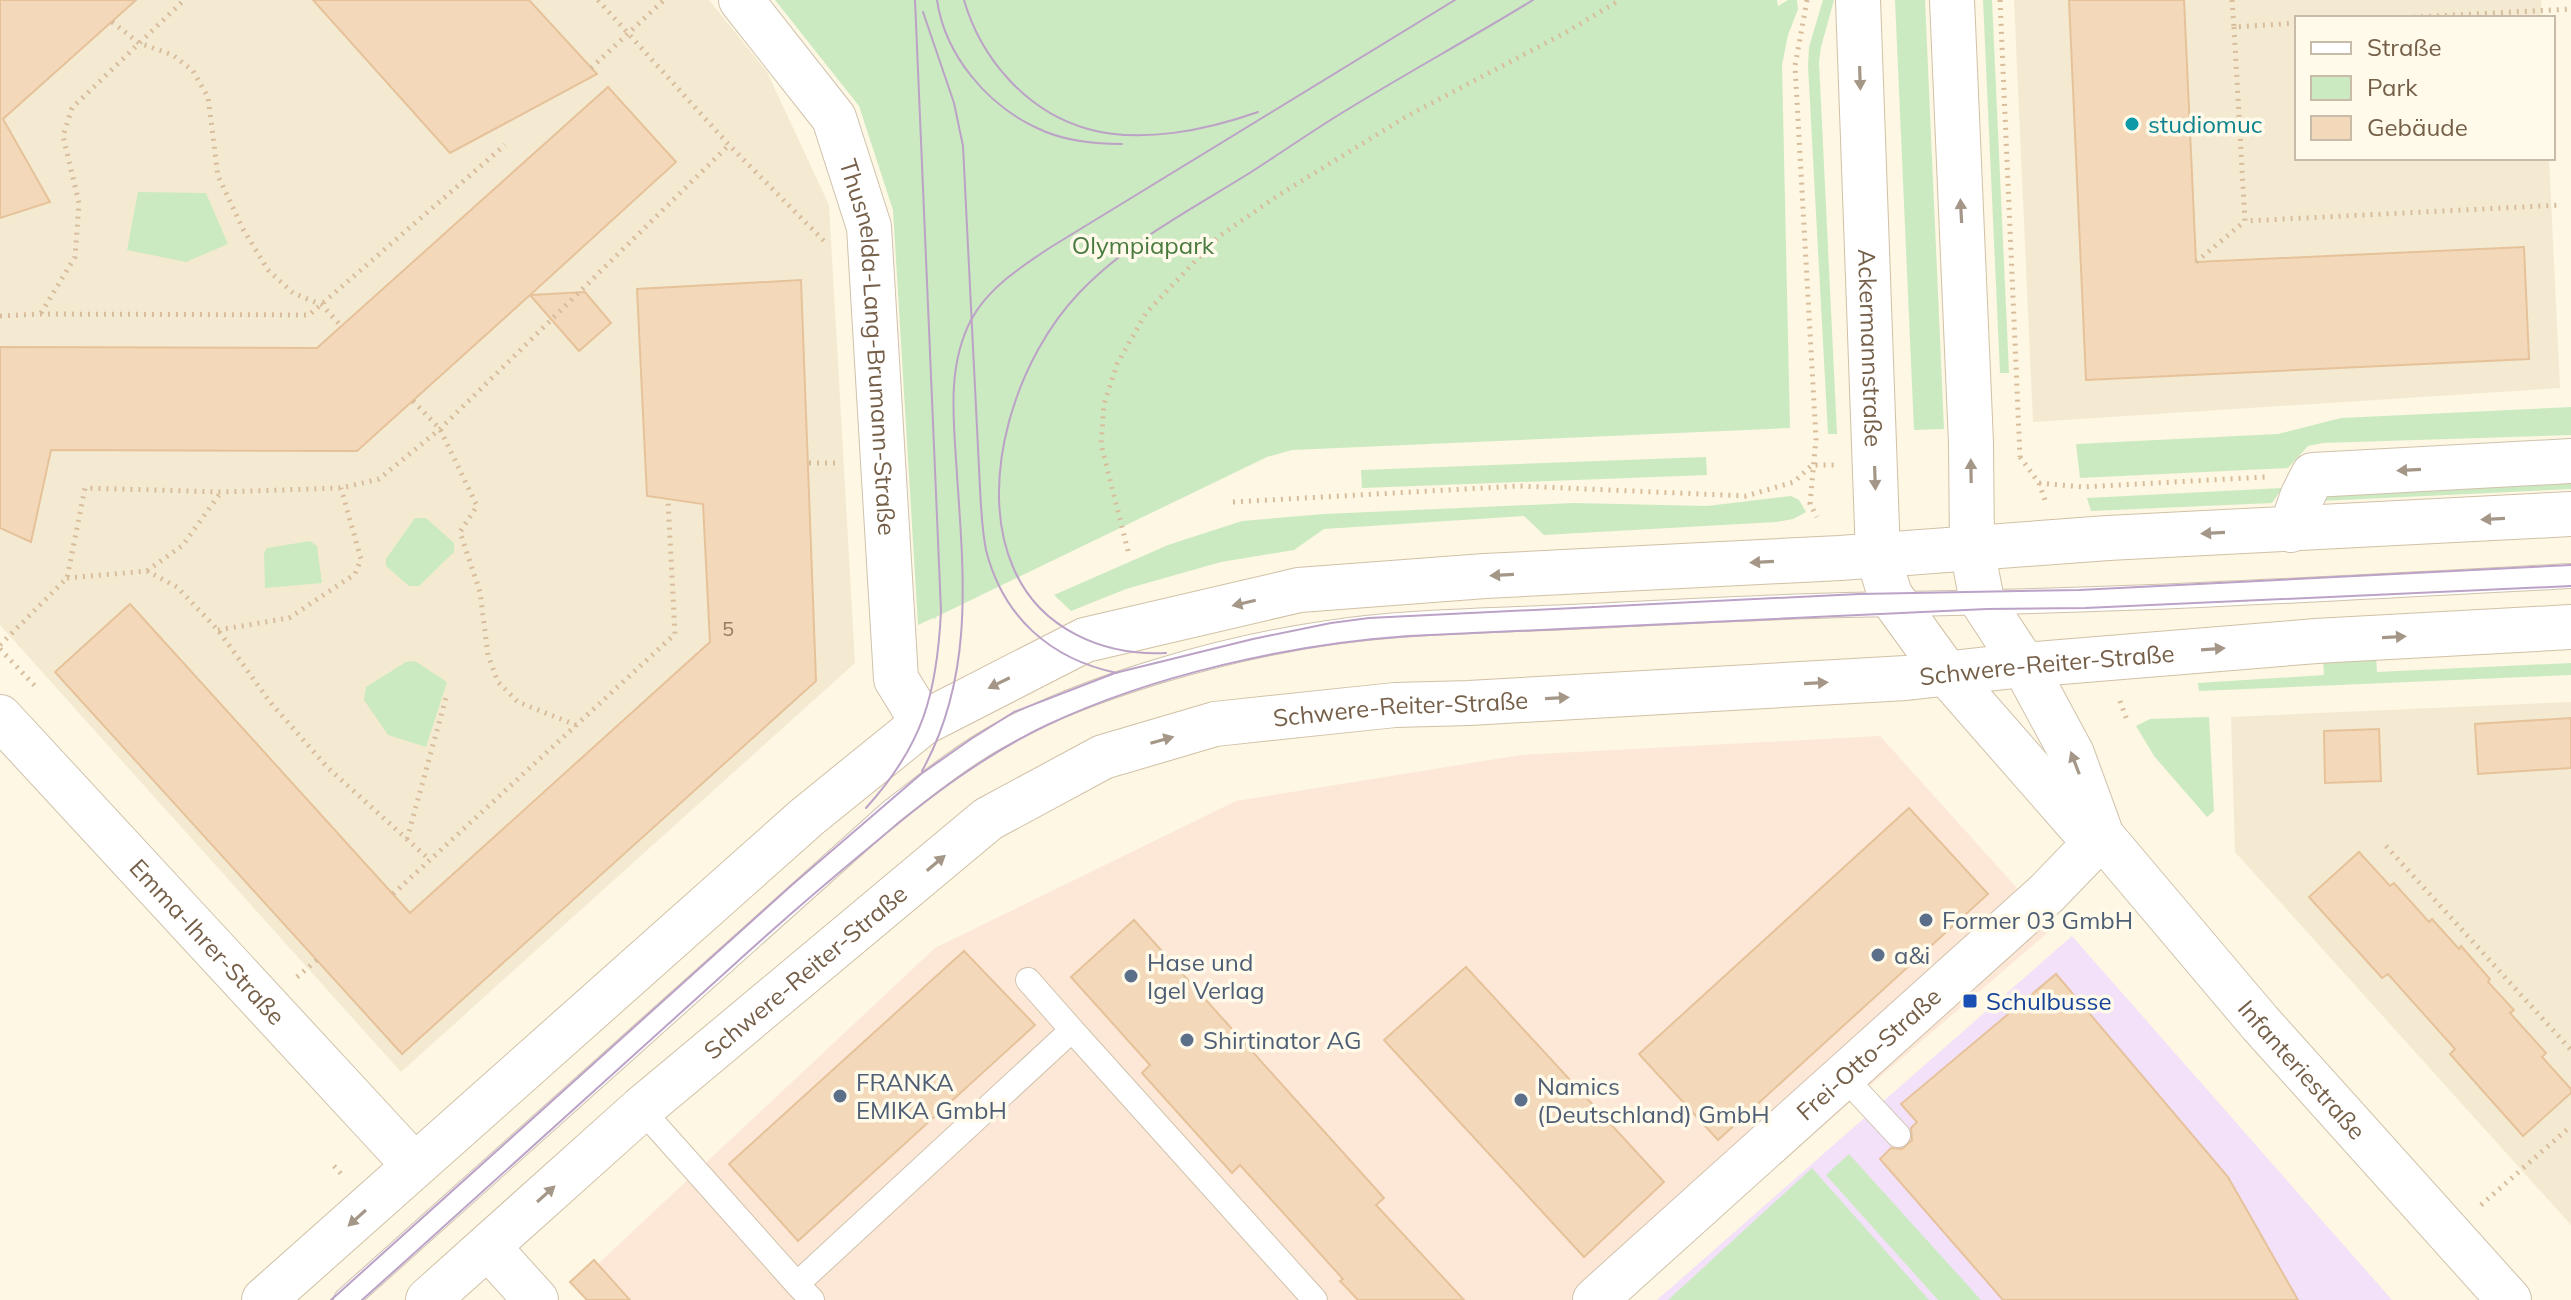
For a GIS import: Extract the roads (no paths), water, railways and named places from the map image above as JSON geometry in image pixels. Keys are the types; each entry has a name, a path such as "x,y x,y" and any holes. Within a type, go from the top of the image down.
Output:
{"main road":[{"name":"Thusnelda-Lang-Brumann-Straße","path":"741,0 834,118 869,227 896,679 923,723"},
{"name":"Ackermannstraße","path":"1858,0 1878,556 1890,595 1947,674"},
{"path":"1952,0 1971,443 1972,549 1982,601 2024,665"},
{"path":"2291,530 2313,475 2571,461"},
{"path":"264,1300 807,817 923,723 1085,640 1299,590 1485,576 1878,556 2108,538 2571,514"},
{"name":"Schwere-Reiter-Straße","path":"428,1300 641,1109 988,819 1103,757 1215,724 1395,705 1947,674 2316,641 2571,627"},
{"name":"Infanteriestraße","path":"2024,665 2072,754 2102,836 2201,956 2509,1300"},
{"name":"Infanteriestraße","path":"1947,674 2080,826 2102,836"},
{"name":"Emma-Ihrer-Straße","path":"0,717 414,1165"},
{"name":"Frei-Otto-Straße","path":"1595,1300 2047,893 2102,836"},
{"path":"488,1247 536,1300"}],"lane":[{"path":"346,1300 892,811 952,764 999,735 1068,704 1152,675 1261,646 1329,632 1432,624 1821,605 2190,594 2571,576"},
{"path":"1028,980 1315,1300"},
{"path":"641,1109 805,1292 1072,1030"},
{"path":"1844,1077 1898,1135"}],"tram line":[{"path":"866,808 901,762 923,717 936,668 941,611 915,0"},
{"path":"937,0 949,40 959,59 985,92 1001,106 1057,136 1122,144"},
{"path":"964,0 982,43 1010,80 1045,110 1066,121 1108,133 1152,135 1196,129 1258,112"},
{"path":"922,771 939,736 958,663 963,589 954,436 955,376 963,338 978,308 1006,279 1051,247 1455,0"},
{"path":"1166,653 1119,650 1076,634 1039,607 1024,589 1013,567 1003,533 999,497 1001,459 1021,385 1038,350 1080,292 1139,242 1345,111 1533,0"},
{"path":"923,12 954,103 963,146 986,550 1004,596 1033,631 1071,657 1117,673"},
{"path":"331,1300 793,884 921,774 1014,712 1115,673 1253,639 1369,618 1859,594 2079,590 2571,565"},
{"path":"362,1300 764,938 916,809 978,764 1045,726 1176,677 1317,646 1409,636 2571,586"}],"place":[{"name":"studiomuc","path":"2132,124"},
{"name":"Former 03 GmbH","path":"1926,920"},
{"name":"a&i","path":"1878,955"},
{"name":"Hase und Igel Verlag","path":"1131,976"},
{"name":"Schulbusse","path":"1970,1001"},
{"name":"Shirtinator AG","path":"1187,1040"},
{"name":"FRANKA EMIKA GmbH","path":"840,1096"},
{"name":"Namics (Deutschland) GmbH","path":"1521,1100"}],"park label":[{"name":"Olympiapark","path":"1143,245"}]}
